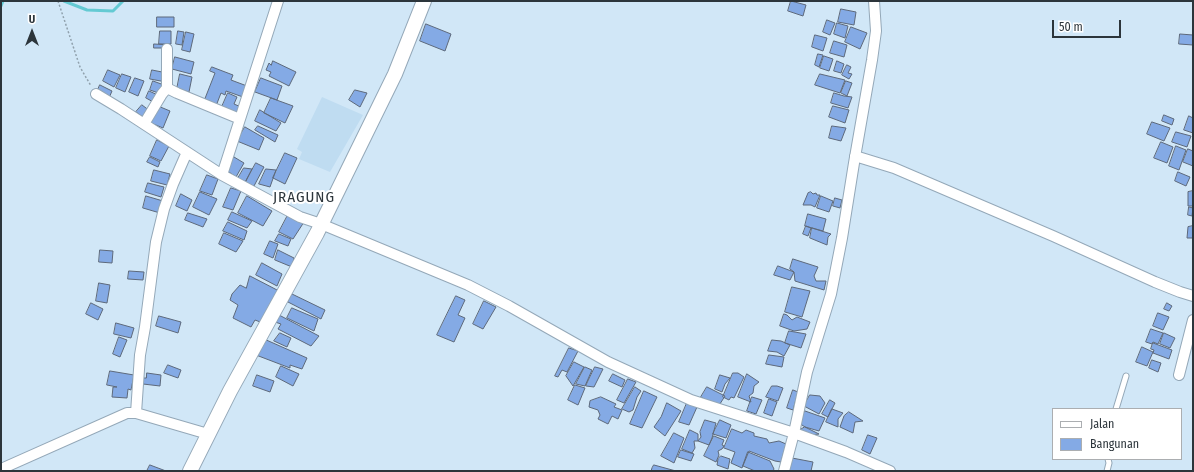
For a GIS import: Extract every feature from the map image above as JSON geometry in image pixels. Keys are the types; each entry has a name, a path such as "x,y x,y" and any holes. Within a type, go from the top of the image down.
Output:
{"main road":[{"path":"190,471 230,391 321,224 395,74 424,1"}],"street":[{"path":"222,175 278,1"},
{"path":"784,471 807,372 831,294 842,238 876,31 874,1"},
{"path":"144,124 167,88 167,49"},
{"path":"167,88 240,119"},
{"path":"96,94 222,175 300,218 321,224 473,288 509,306 608,362 691,400 794,433 846,452 890,471"},
{"path":"136,413 140,355 156,242 164,209 187,152"},
{"path":"855,156 894,168 1053,236 1155,282 1193,296"},
{"path":"1179,375 1193,320"},
{"path":"1,468 127,413 136,413 208,434"}],"lane":[{"path":"1116,408 1126,376"},
{"path":"1107,471 1108,460"}],"path":[{"path":"58,1 80,67 96,94"}],"shaded area":[{"path":"322,97 363,115 330,172 299,159 302,152 297,149"}],"building":[{"path":"791,1 806,5 803,16 788,11"},
{"path":"841,9 856,12 854,25 838,22"},
{"path":"157,17 174,17 174,27 157,27"},
{"path":"827,20 835,23 830,35 823,32"},
{"path":"837,23 848,26 845,38 834,34"},
{"path":"426,24 451,34 445,51 420,41"},
{"path":"851,27 867,33 860,49 845,42"},
{"path":"160,31 171,31 171,44 159,44"},
{"path":"178,31 184,32 182,45 176,44"},
{"path":"186,32 194,34 190,52 182,50"},
{"path":"1180,34 1193,35 1193,45 1179,44"},
{"path":"815,35 827,38 823,51 812,47"},
{"path":"834,41 847,45 844,57 830,53"},
{"path":"154,44 171,45 171,48 154,48"},
{"path":"818,54 823,55 819,67 815,65"},
{"path":"824,56 833,59 829,71 820,68"},
{"path":"175,57 194,62 191,74 172,69"},
{"path":"273,61 296,72 289,86 269,76 271,72 266,70 269,63 271,65"},
{"path":"837,61 844,64 841,73 834,71"},
{"path":"847,65 851,67 848,73 852,74 849,79 842,75"},
{"path":"212,67 233,75 231,80 247,86 243,97 226,91 225,95 221,93 216,106 204,101 215,73 210,71"},
{"path":"108,70 120,75 114,87 103,81"},
{"path":"152,70 167,73 166,82 150,79"},
{"path":"122,74 131,77 125,92 116,88"},
{"path":"180,74 192,77 189,92 177,89"},
{"path":"820,74 845,80 840,93 815,85"},
{"path":"135,78 144,81 138,96 129,92"},
{"path":"261,78 282,86 277,100 255,92"},
{"path":"153,81 164,85 161,94 150,90"},
{"path":"846,81 852,83 847,96 841,93"},
{"path":"100,85 112,91 109,98 97,92"},
{"path":"355,90 367,93 360,107 349,100"},
{"path":"149,91 160,96 155,103 146,98"},
{"path":"228,93 237,97 234,104 241,107 236,116 221,109"},
{"path":"834,93 852,97 848,108 831,103"},
{"path":"271,98 293,106 285,123 264,113"},
{"path":"142,105 150,111 144,118 136,112"},
{"path":"158,106 170,111 163,128 151,123"},
{"path":"833,106 849,110 845,123 829,117"},
{"path":"260,110 281,123 276,131 255,121"},
{"path":"1164,115 1174,119 1172,125 1162,121"},
{"path":"1189,116 1193,118 1193,133 1184,130"},
{"path":"1152,122 1170,128 1164,141 1147,134"},
{"path":"258,126 278,135 275,142 255,130"},
{"path":"832,126 846,128 841,141 829,138"},
{"path":"245,127 264,138 259,150 237,141"},
{"path":"1176,132 1191,136 1187,147 1172,142"},
{"path":"157,140 169,146 161,161 150,156"},
{"path":"1161,142 1173,147 1167,163 1154,158"},
{"path":"1176,146 1186,150 1179,170 1169,166"},
{"path":"1188,149 1193,151 1193,166 1183,162"},
{"path":"285,153 297,158 285,184 273,178"},
{"path":"150,157 160,162 158,167 147,162"},
{"path":"234,157 244,163 236,177 226,170"},
{"path":"256,163 264,167 254,186 245,183"},
{"path":"244,168 252,169 245,183 237,180"},
{"path":"266,169 276,170 270,187 259,184"},
{"path":"154,170 170,174 167,185 151,181"},
{"path":"1178,172 1190,177 1186,186 1175,181"},
{"path":"207,175 218,179 212,195 200,191"},
{"path":"148,183 164,187 161,197 145,192"},
{"path":"231,188 241,191 233,210 223,207"},
{"path":"1193,191 1193,206 1188,206 1188,192"},
{"path":"200,192 217,199 209,215 193,207"},
{"path":"811,192 813,194 816,193 817,195 820,195 815,207 811,205 803,205 808,193"},
{"path":"181,194 192,200 187,211 176,206"},
{"path":"146,196 163,201 160,213 143,208"},
{"path":"247,196 272,211 263,226 238,213"},
{"path":"821,196 833,201 829,212 817,208"},
{"path":"835,198 842,200 840,208 833,206"},
{"path":"1189,207 1193,208 1192,216 1188,215"},
{"path":"232,212 252,221 247,228 228,220"},
{"path":"188,213 207,219 203,227 185,220"},
{"path":"808,214 826,219 823,231 805,226"},
{"path":"288,215 304,222 293,239 279,232"},
{"path":"228,222 247,231 244,240 223,231"},
{"path":"806,226 811,228 808,236 803,234"},
{"path":"1193,226 1193,238 1187,238 1188,227"},
{"path":"812,228 831,234 828,237 827,245 810,238"},
{"path":"224,233 243,241 236,252 219,244"},
{"path":"279,234 291,239 288,246 275,241"},
{"path":"270,241 278,244 273,258 264,254"},
{"path":"100,250 113,251 112,263 99,262"},
{"path":"278,250 294,258 292,267 275,260"},
{"path":"793,259 818,267 814,276 816,281 826,281 824,290 795,281 794,272 790,269"},
{"path":"262,263 282,274 277,286 256,275"},
{"path":"778,266 794,272 790,280 774,275"},
{"path":"129,271 144,272 143,280 128,279"},
{"path":"250,276 279,291 263,323 255,320 251,327 233,318 238,305 230,300 232,294 240,285 246,288"},
{"path":"99,283 110,285 107,303 96,301"},
{"path":"792,287 810,291 802,317 785,312"},
{"path":"292,294 325,310 321,319 288,302"},
{"path":"456,296 465,300 458,315 465,318 454,342 437,335"},
{"path":"484,301 496,307 483,329 473,324"},
{"path":"91,303 103,309 98,320 86,314"},
{"path":"1167,303 1172,306 1169,311 1164,309"},
{"path":"292,308 318,319 314,331 287,318"},
{"path":"1158,313 1169,317 1163,330 1153,326"},
{"path":"784,314 792,320 797,317 810,322 807,329 794,331 780,326"},
{"path":"279,315 319,336 311,346 278,329 281,324 275,322"},
{"path":"159,316 181,322 178,333 156,326"},
{"path":"116,323 134,328 131,338 114,334"},
{"path":"1151,329 1163,333 1158,344 1146,342"},
{"path":"789,331 806,334 801,348 785,343"},
{"path":"280,333 291,338 287,347 274,341"},
{"path":"1164,333 1175,338 1170,348 1160,344"},
{"path":"119,337 127,340 120,357 113,354"},
{"path":"264,339 307,358 302,369 290,365 290,368 256,355"},
{"path":"772,340 781,341 790,345 784,356 777,352 768,351"},
{"path":"1153,343 1172,350 1169,359 1153,353 1154,350 1151,349"},
{"path":"1142,347 1153,352 1147,366 1136,362"},
{"path":"569,348 578,351 567,372 562,370 558,377 555,376"},
{"path":"769,355 784,357 782,367 766,364"},
{"path":"1152,360 1161,363 1158,372 1149,368"},
{"path":"574,362 584,367 573,386 566,376"},
{"path":"168,365 181,370 178,378 164,373"},
{"path":"281,366 299,374 293,386 276,377"},
{"path":"585,367 592,370 585,386 576,384"},
{"path":"595,367 603,369 594,387 586,386"},
{"path":"110,371 134,375 131,390 128,389 127,398 112,397 113,387 117,387 107,385"},
{"path":"147,373 161,375 160,386 143,384 143,378 146,378"},
{"path":"733,373 738,373 744,377 734,398 731,397 729,400 723,397"},
{"path":"613,374 625,380 622,387 609,381"},
{"path":"747,374 759,382 754,386 753,393 749,396 751,402 738,397"},
{"path":"257,375 274,381 270,392 253,386"},
{"path":"720,375 730,378 725,384 722,392 715,389"},
{"path":"628,379 636,382 624,403 617,400"},
{"path":"575,385 585,388 578,405 568,400"},
{"path":"772,386 783,388 778,401 766,397"},
{"path":"635,387 641,391 637,397 633,410 629,412 622,409"},
{"path":"707,387 725,396 718,407 701,397"},
{"path":"793,390 798,392 793,410 787,408"},
{"path":"644,391 657,397 642,428 630,424"},
{"path":"810,395 820,396 825,403 819,414 804,406"},
{"path":"601,397 616,404 614,407 622,410 618,419 612,416 608,424 598,419 600,415 598,410 589,407 590,401"},
{"path":"752,397 762,400 756,414 747,411"},
{"path":"769,399 777,402 772,416 764,413"},
{"path":"830,400 835,403 828,417 822,414"},
{"path":"667,403 681,411 665,436 654,427 661,417"},
{"path":"687,403 697,407 689,425 679,422"},
{"path":"832,409 843,413 838,419 838,427 826,422"},
{"path":"805,411 825,418 819,431 805,427 799,423"},
{"path":"849,412 863,421 855,422 853,433 840,427 844,416"},
{"path":"705,420 716,423 709,445 698,441 701,437 700,432"},
{"path":"720,420 731,425 726,438 713,434"},
{"path":"805,427 819,434 811,435 800,430"},
{"path":"732,429 742,433 746,430 754,433 754,436 767,439 769,443 779,441 786,444 781,462 749,451 742,468 731,463 735,452 724,448"},
{"path":"690,430 698,434 698,441 694,441 695,448 692,453 682,449"},
{"path":"674,433 684,438 674,463 661,456"},
{"path":"868,435 877,438 870,454 862,450"},
{"path":"714,436 724,440 722,445 724,446 718,451 719,455 716,462 704,456"},
{"path":"681,450 694,454 691,461 678,457"},
{"path":"748,452 770,461 774,469 773,471 755,471 743,466"},
{"path":"721,456 730,459 728,469 717,465 718,459"},
{"path":"792,458 813,462 811,471 787,470"},
{"path":"150,465 166,471 147,471"},
{"path":"654,465 676,471 651,471"}],"waterway":[{"path":"1,6 3,1"},
{"path":"64,1 87,10 113,11 123,1"}],"district":[{"name":"JRAGUNG","path":"304,198"}]}
